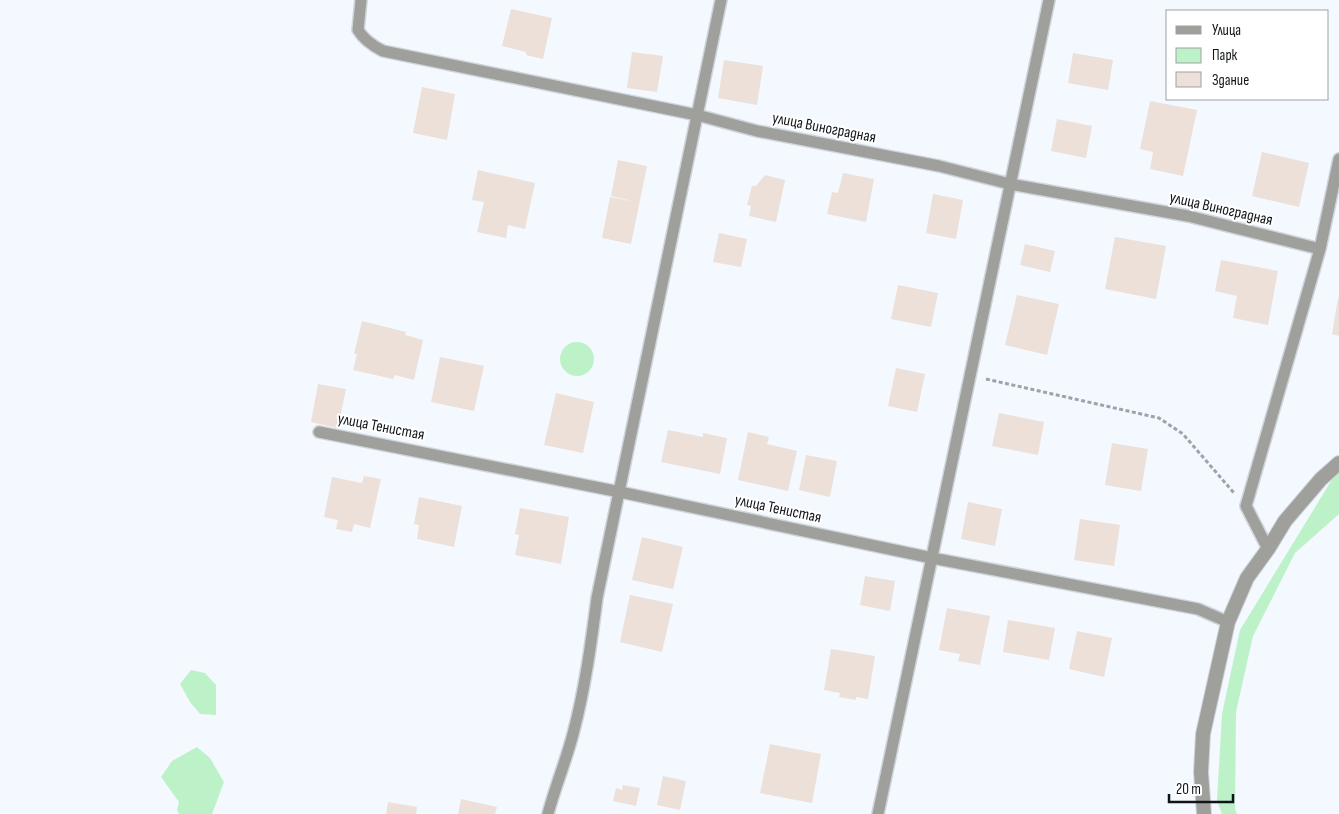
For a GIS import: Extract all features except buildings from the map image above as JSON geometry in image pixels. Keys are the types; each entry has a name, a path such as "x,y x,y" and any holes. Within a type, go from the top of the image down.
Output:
{"street":[{"path":"1204,814 1203,734 1228,622 1247,578 1268,549 1284,521 1339,463"}],"lane":[{"name":"улица Виноградная","path":"361,0 358,30 365,39 383,51 544,82 697,115 757,131 939,166 1010,184 1188,216 1320,249"},
{"path":"548,814 573,735 585,681 597,598 721,0"},
{"path":"878,814 1049,0"},
{"path":"1268,549 1246,506 1320,249 1339,159"},
{"name":"улица Тенистая","path":"319,432 620,492 932,558 1198,609 1228,622"}],"path":[{"path":"971,376 1159,418 1183,434 1246,506"}],"green space":[{"path":"577,342 589,347 594,359 589,371 577,376 565,371 560,359 565,347"},
{"path":"1339,468 1339,514 1295,553 1253,636 1236,712 1235,809 1237,814 1222,814 1217,801 1222,714 1240,630"},
{"path":"191,670 205,673 216,685 216,715 200,714 190,702 180,684"},
{"path":"197,747 210,758 224,782 212,814 179,814 177,810 179,802 161,777 172,761"}]}
